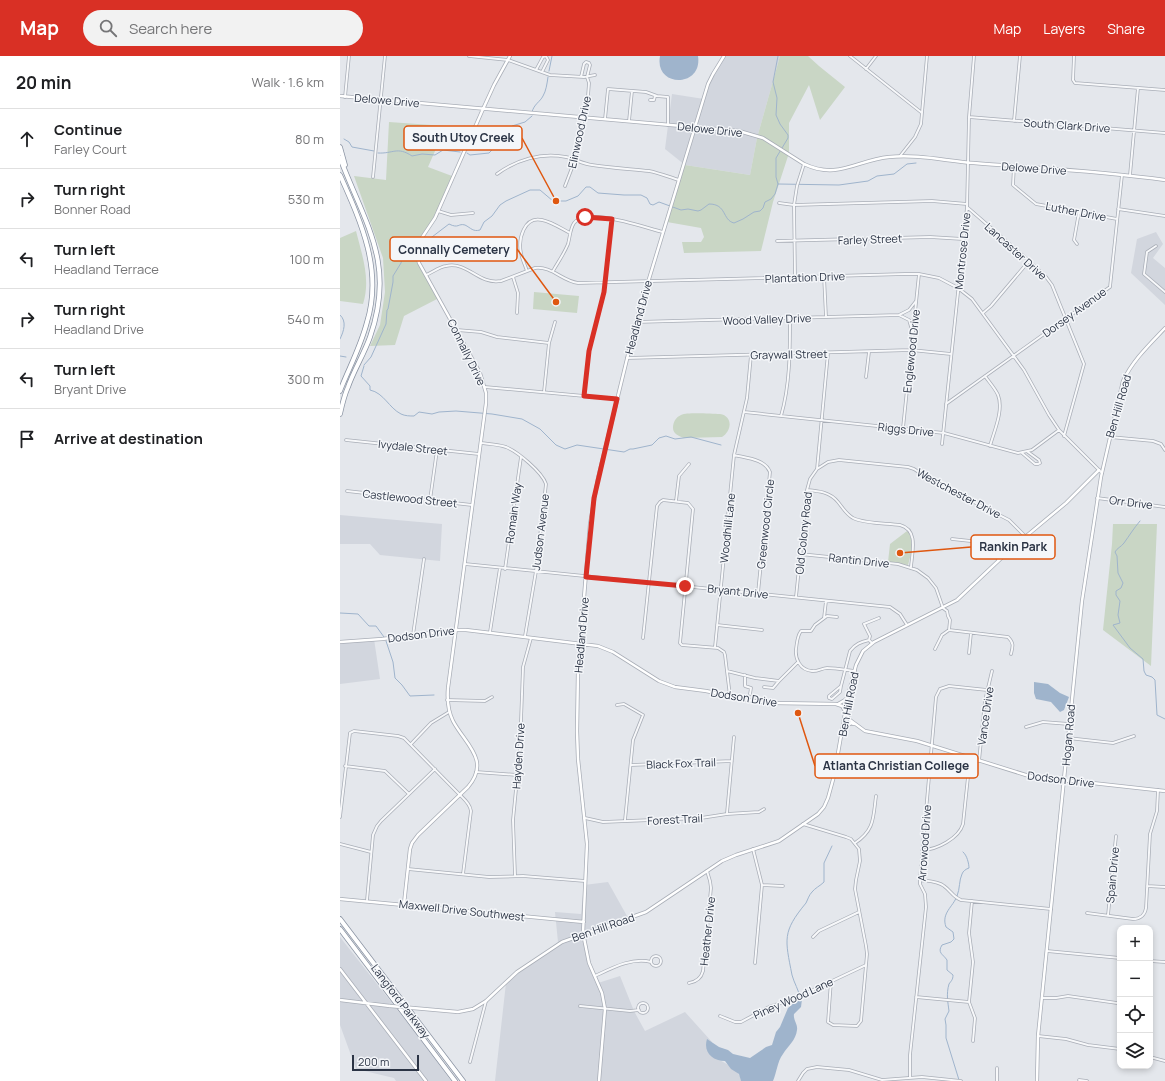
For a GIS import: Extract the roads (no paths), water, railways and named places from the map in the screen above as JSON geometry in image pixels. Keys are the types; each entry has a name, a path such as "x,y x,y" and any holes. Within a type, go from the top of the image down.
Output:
{"highway":[{"path":"340,147 349,179"},
{"path":"340,158 366,220 376,249 380,274 380,299 376,321 370,339 348,386 340,414"},
{"path":"340,175 366,238 370,256 373,290 364,335 340,391"},
{"name":"Langford Parkway","path":"340,920 463,1081"},
{"name":"Langford Parkway","path":"340,929 455,1081"},
{"path":"450,1064 467,1081"}],"street":[{"path":"345,97 349,56"},
{"path":"373,176 385,56"},
{"path":"469,56 508,60 542,73 581,77 595,75"},
{"name":"Connally Drive","path":"476,772 477,762 474,753 456,727 450,712 448,688 486,403 485,387 480,373 418,259 418,246 420,239 431,226 494,85 510,56"},
{"path":"536,70 543,57 546,56 548,60 542,73"},
{"name":"Headland Drive","path":"599,1081 605,1009 602,993 589,963 584,933 587,843 578,758 577,731 577,690 580,644 594,498 627,358 648,281 708,84 724,56"},
{"path":"850,56 922,113"},
{"path":"866,69 876,56"},
{"path":"900,156 918,132 921,124 927,56"},
{"name":"Montrose Drive","path":"942,444 967,208 969,117 974,56"},
{"path":"1014,121 1020,56"},
{"path":"1074,56 1073,80 1075,83 1165,90"},
{"name":"Elinwood Drive","path":"565,186 575,160 588,96 588,77 590,65 586,62 584,64 581,77"},
{"path":"1130,175 1138,88"},
{"path":"605,119 608,89 646,92 657,96 668,97 668,125"},
{"path":"629,122 632,91"},
{"name":"Delowe Drive","path":"340,96 739,131 755,135 770,142 804,164 818,169 833,171 878,159 900,156 968,163 1122,174 1165,180"},
{"path":"650,100 654,100 655,96 657,96"},
{"name":"South Clark Drive","path":"969,117 1165,133"},
{"path":"497,174 515,163 538,156 558,156 590,165 651,172 679,180"},
{"path":"795,277 794,205 797,186 804,164"},
{"name":"Luther Drive","path":"1014,166 1013,185 1036,204 1117,219"},
{"name":"Dorsey Avenue","path":"946,404 1110,286 1122,174"},
{"path":"779,203 794,205 932,201 967,204"},
{"name":"Lancaster Drive","path":"967,208 1029,260 1050,281 1066,318 1084,364 1064,436"},
{"path":"1118,209 1165,216"},
{"path":"438,211 451,215 473,213"},
{"path":"1077,244 1074,240 1079,212"},
{"path":"553,271 565,251 574,223 585,217 625,221 663,232"},
{"path":"584,396 589,351 602,302 612,219"},
{"path":"527,271 520,246 523,231 528,223 535,220 543,220 570,233"},
{"name":"Farley Street","path":"777,241 930,237 964,239"},
{"path":"1156,246 1147,252 1144,274 1165,292"},
{"path":"983,313 991,306 1029,260"},
{"name":"Plantation Drive","path":"426,275 442,267 452,265 463,267 483,280 490,282 500,281 540,267 553,271 574,282 919,274 939,278 958,288 972,299 1024,370 1059,430 1102,473"},
{"name":"Englewood Drive","path":"903,429 919,274"},
{"path":"824,276 826,317"},
{"path":"513,277 518,293 517,313"},
{"path":"899,315 909,310 916,300"},
{"path":"899,315 906,318 910,323 912,329 912,339"},
{"name":"Wood Valley Drive","path":"636,322 899,315"},
{"path":"781,416 785,400 790,354 790,318"},
{"path":"544,392 549,343 555,322"},
{"name":"Ben Hill Road","path":"1102,473 1123,381 1135,360 1165,328"},
{"path":"456,330 481,332 497,337 549,343"},
{"name":"Graywall Street","path":"627,358 911,350 951,354"},
{"path":"866,377 869,352"},
{"name":"Old Colony Road","path":"796,597 807,490 810,479 817,469 828,353"},
{"name":"Woodhill Lane","path":"715,648 734,456 747,398 751,355"},
{"path":"985,376 997,393 999,400 998,418 990,446"},
{"path":"485,387 617,399"},
{"name":"Riggs Drive","path":"744,412 944,433 1012,452 1022,453 1036,448 1059,430"},
{"path":"1109,437 1153,441 1160,444 1165,450"},
{"name":"Ivydale Street","path":"346,440 479,454"},
{"name":"Judson Avenue","path":"481,443 505,446 521,457 541,475 546,484 536,571 524,636"},
{"path":"430,500 437,450"},
{"path":"1022,453 1035,464 1040,463 1039,460 1028,452"},
{"name":"Greenwood Circle","path":"734,456 762,462 767,466 770,472 758,594"},
{"name":"Romain Way","path":"505,569 521,457"},
{"name":"Westchester Drive","path":"817,469 828,462 838,460 908,467 1009,520 1025,536"},
{"path":"676,501 679,476 689,464"},
{"name":"Ben Hill Road","path":"340,1000 458,1012 473,1009 486,1001 510,977 562,942 646,912 729,858 779,841 821,811 828,798 837,760 848,696 859,658 863,651 872,643 957,600 1025,536 1066,503 1099,470"},
{"name":"Hogan Road","path":"1037,1081 1038,1036 1082,601 1102,473"},
{"path":"807,490 822,491 830,495 838,501 847,513 856,519 900,525 907,528 913,539 911,567"},
{"name":"Castlewood Street","path":"347,491 472,504"},
{"name":"Orr Drive","path":"1097,498 1165,507"},
{"path":"643,638 657,506 663,500 688,503 692,509 680,643 682,645 721,649 724,652 730,696"},
{"path":"952,539 980,542 986,546 999,560"},
{"name":"Rantin Drive","path":"800,554 898,564 911,567 933,584 939,595 943,608 947,611 950,620 949,630"},
{"path":"413,635 424,559"},
{"name":"Bryant Drive","path":"465,564 890,607 900,614 907,625"},
{"path":"490,632 500,568"},
{"path":"824,618 826,600"},
{"path":"837,617 827,616 811,631 801,631 798,635 795,656 798,662 806,670 812,671 826,668 855,671"},
{"path":"872,643 869,640 870,636 864,624 879,618"},
{"path":"717,626 762,630"},
{"name":"Dodson Drive","path":"340,642 455,630 490,632 598,646 608,649 667,685 774,703 837,704 842,706 854,724 864,731 905,738 1030,776 1064,781 1165,791"},
{"path":"935,648 942,634 949,630 1008,637 1013,642 1011,654"},
{"path":"969,653 971,633"},
{"name":"Hayden Drive","path":"515,875 513,820 520,748 523,667 531,637"},
{"path":"841,686 829,696 829,698 832,700 840,692 852,647 869,640"},
{"path":"764,687 773,688 798,662"},
{"path":"727,671 755,678 779,681"},
{"name":"Vance Drive","path":"979,761 987,690 992,671"},
{"path":"745,675 745,686 751,688 750,694"},
{"name":"Arrowood Drive","path":"910,1077 911,1044 926,901 920,880 936,697 940,689 944,686 987,690"},
{"path":"837,704 845,700 848,696"},
{"path":"448,700 485,701 492,697"},
{"path":"618,705 624,704 643,714 633,740 625,821"},
{"path":"411,744 432,723 450,712"},
{"path":"1026,727 1042,722 1070,724"},
{"path":"843,729 851,723 854,724"},
{"path":"340,817 348,735 354,731 404,738 468,803 471,812 463,874"},
{"path":"1068,738 1113,743 1134,736"},
{"path":"727,814 734,737"},
{"path":"922,850 936,848 957,835 962,829 970,758"},
{"name":"Black Fox Trail","path":"631,765 732,761"},
{"path":"345,766 385,771 409,794"},
{"path":"367,900 373,835 377,826 435,769"},
{"path":"404,904 410,849 415,839 471,783 476,772 517,775"},
{"path":"1087,913 1133,919 1141,917 1144,914 1146,908 1150,834 1157,811 1158,790"},
{"path":"854,843 864,836 871,827 876,796"},
{"name":"Forest Trail","path":"585,818 602,822 701,818 727,814 759,812 764,809"},
{"path":"803,824 846,837 859,849 861,856 855,885 866,946 866,965 861,1021 857,1026 833,1025 828,1022 831,981"},
{"name":"Spain Drive","path":"1108,915 1116,836"},
{"path":"340,844 372,852"},
{"path":"753,849 762,885 755,963"},
{"path":"408,869 489,877 515,875 585,881"},
{"name":"Heather Drive","path":"689,984 701,977 703,971 711,888 707,871"},
{"path":"920,880 940,883 946,886 956,898 961,900 1052,909"},
{"path":"762,885 783,886"},
{"path":"1147,886 1165,887"},
{"name":"Maxwell Drive Southwest","path":"340,899 367,900 584,922"},
{"path":"972,901 969,934 972,962 969,1002 975,1018 973,1040"},
{"path":"813,937 819,931 860,912"},
{"path":"1047,951 1117,958"},
{"path":"595,976 610,969 635,961 651,962 653,966 657,966 661,959 658,956 654,956 651,958 651,962"},
{"path":"1153,961 1165,962"},
{"name":"Piney Wood Lane","path":"720,1016 735,1022 741,1022 769,1007 796,998 866,965"},
{"path":"340,969 426,1081"},
{"path":"353,1002 359,994"},
{"path":"1042,998 1068,996 1117,1003"},
{"path":"916,998 969,1002"},
{"path":"470,1062 486,1001"},
{"path":"580,1006 630,1011 639,1010 642,1013 646,1013 648,1006 645,1003 641,1003 638,1006 639,1010"},
{"path":"1038,1036 1066,1039 1088,1045 1117,1049"},
{"path":"1153,1057 1165,1062"},
{"path":"798,1081 807,1069 817,1067 848,1070 882,1080 910,1077 961,1081"},
{"path":"997,1068 997,1081"},
{"path":"1079,1080 1087,1081"}],"water":[{"path":"660,56 698,56 698,66 693,74 687,78 679,80 671,78 664,74 660,66"},
{"path":"1034,682 1048,684 1060,693 1069,697 1064,710 1060,712 1051,702 1036,699 1034,693"},
{"path":"800,998 802,999 801,1007 794,1014 797,1028 796,1034 781,1057 773,1081 741,1081 739,1074 731,1069 725,1061 716,1059 708,1052 706,1048 707,1039 733,1054 750,1058 766,1047 772,1045 776,1032 780,1027 788,1008"}],"waterway":[{"path":"549,71 552,56"},
{"path":"364,365 371,357 386,324 393,276 401,263 405,246 428,240 449,224 455,226 465,225 474,230 480,230 484,222 492,216 500,205 530,190 540,190 553,201 566,201 578,196 586,187 590,187 598,193 641,195 647,198 650,204 653,205 659,202 681,210 688,209 698,211 709,204 715,205 722,209 728,219 734,223 754,212 760,211 765,202 771,199 775,194 778,184 776,177 776,158 788,138 788,135 780,124 776,115 777,98 773,82 778,56"},
{"path":"532,112 544,94 548,77"},
{"path":"467,153 470,155 489,153 508,134 512,126 525,122 532,116"},
{"path":"344,139 349,142 352,147 374,151"},
{"path":"378,153 402,151 412,156 422,154 435,155 443,150 460,152"},
{"path":"778,184 839,185 868,181 877,176 894,174 907,164 916,163"},
{"path":"340,315 344,320 344,329 340,339"},
{"path":"340,356 346,357"},
{"path":"364,366 361,376 370,386 370,390 379,394 393,408 404,415 414,416 419,412 432,414 456,411 492,414 522,419 540,429 556,445 565,449 577,445 624,452 630,449 652,445 659,438 666,436 675,439 691,437 721,445"},
{"path":"1140,521 1124,543 1115,552 1117,556 1118,573 1123,583 1121,588 1116,591 1116,595 1120,601 1118,615 1120,623 1113,625 1130,648 1143,659 1144,671 1146,675 1155,680 1157,715 1165,719"},
{"path":"340,613 358,614 369,626 376,626 384,637"},
{"path":"386,641 393,662 395,678 410,696 434,695"},
{"path":"800,998 792,975 787,936 793,921 806,903 810,894 824,882 824,863 832,846"},
{"path":"959,1080 946,1038 945,1019 949,1011 948,991 953,975 947,970 947,960 940,950 942,945 951,942 954,939 953,932 946,927 945,918 957,896 962,873 969,868 967,857 963,852"}],"place":[{"name":"South Utoy Creek","path":"556,201"},
{"name":"Connally Cemetery","path":"556,302"},
{"name":"Rankin Park","path":"900,553"},
{"name":"Atlanta Christian College","path":"798,713"}]}
